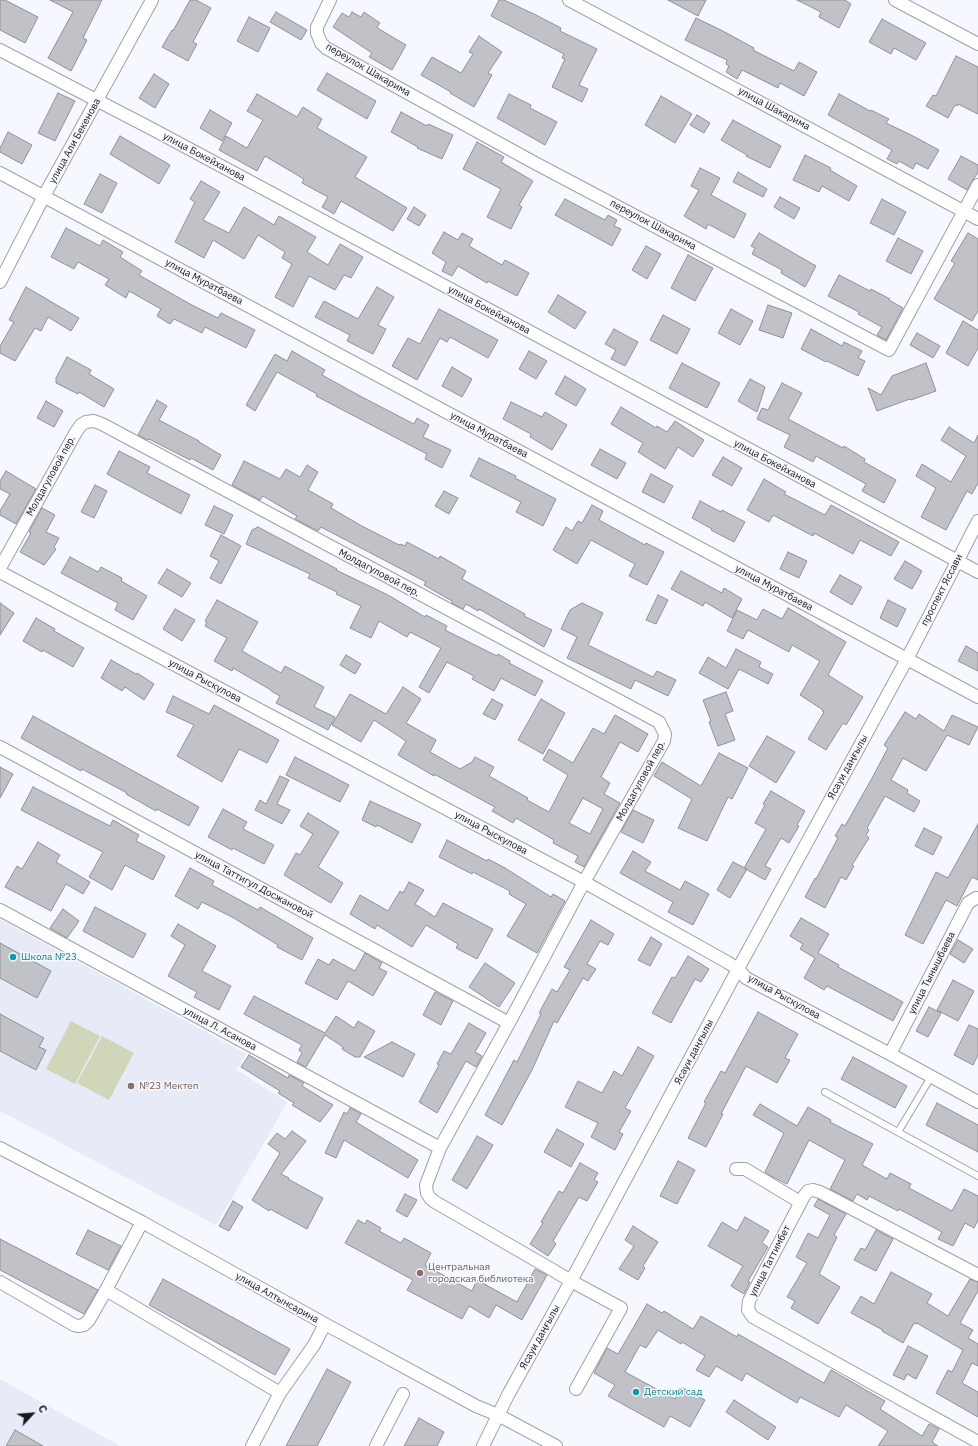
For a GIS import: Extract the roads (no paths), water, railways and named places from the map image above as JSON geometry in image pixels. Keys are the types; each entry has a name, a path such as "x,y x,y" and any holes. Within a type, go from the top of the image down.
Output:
{"street":[{"name":"улица Али Бекенова","path":"0,282 44,196 152,0"},
{"name":"переулок Шакарима","path":"330,0 317,27 317,33 321,43 326,48 533,162 889,350 964,210"},
{"name":"улица Шакарима","path":"569,0 964,210 978,219"},
{"path":"895,0 978,44"},
{"name":"улица Бокейханова","path":"0,50 168,137 978,572"},
{"name":"улица Муратбаева","path":"0,173 978,697"},
{"path":"964,210 978,185"},
{"name":"Молдагуловой пер.","path":"0,568 76,432 81,425 86,422 94,421 657,720 665,734 664,741 584,882"},
{"name":"проспект Яссави","path":"907,659 956,561 978,521"},
{"name":"улица Рыскулова","path":"0,572 584,882 727,962 738,969 746,978 978,1102"},
{"name":"Ясауи даңғылы","path":"483,1446 508,1395 907,659"},
{"name":"улица Таттигул Досжановой","path":"0,747 509,1023"},
{"path":"576,1389 621,1308 571,1281 430,1198 427,1193 426,1185 440,1148 584,882"},
{"name":"улица Тынышбаева","path":"890,1054 968,903 978,898"},
{"name":"улица Л. Асанова","path":"0,910 440,1148"},
{"name":"улица Алтынсарина","path":"0,1148 142,1222 476,1406 498,1415 556,1446"},
{"path":"736,1169 744,1169 800,1202"},
{"name":"улица Таттимбет","path":"978,1275 820,1192 813,1190 808,1191 800,1202 749,1301 748,1310 753,1317 978,1442"},
{"path":"0,1282 78,1326 84,1325 106,1290 142,1222"},
{"path":"106,1290 280,1393"},
{"path":"252,1446 280,1393 314,1345 325,1324"},
{"path":"376,1446 403,1394"}],"lane":[{"path":"898,1132 931,1077"},
{"path":"825,1092 978,1176"}],"place":[{"name":"Школа №23","path":"13,957"},
{"name":"№23 Мектеп","path":"131,1086"},
{"name":"Центральная городская библиотека","path":"420,1273"},
{"name":"Детский сад","path":"636,1392"}]}
